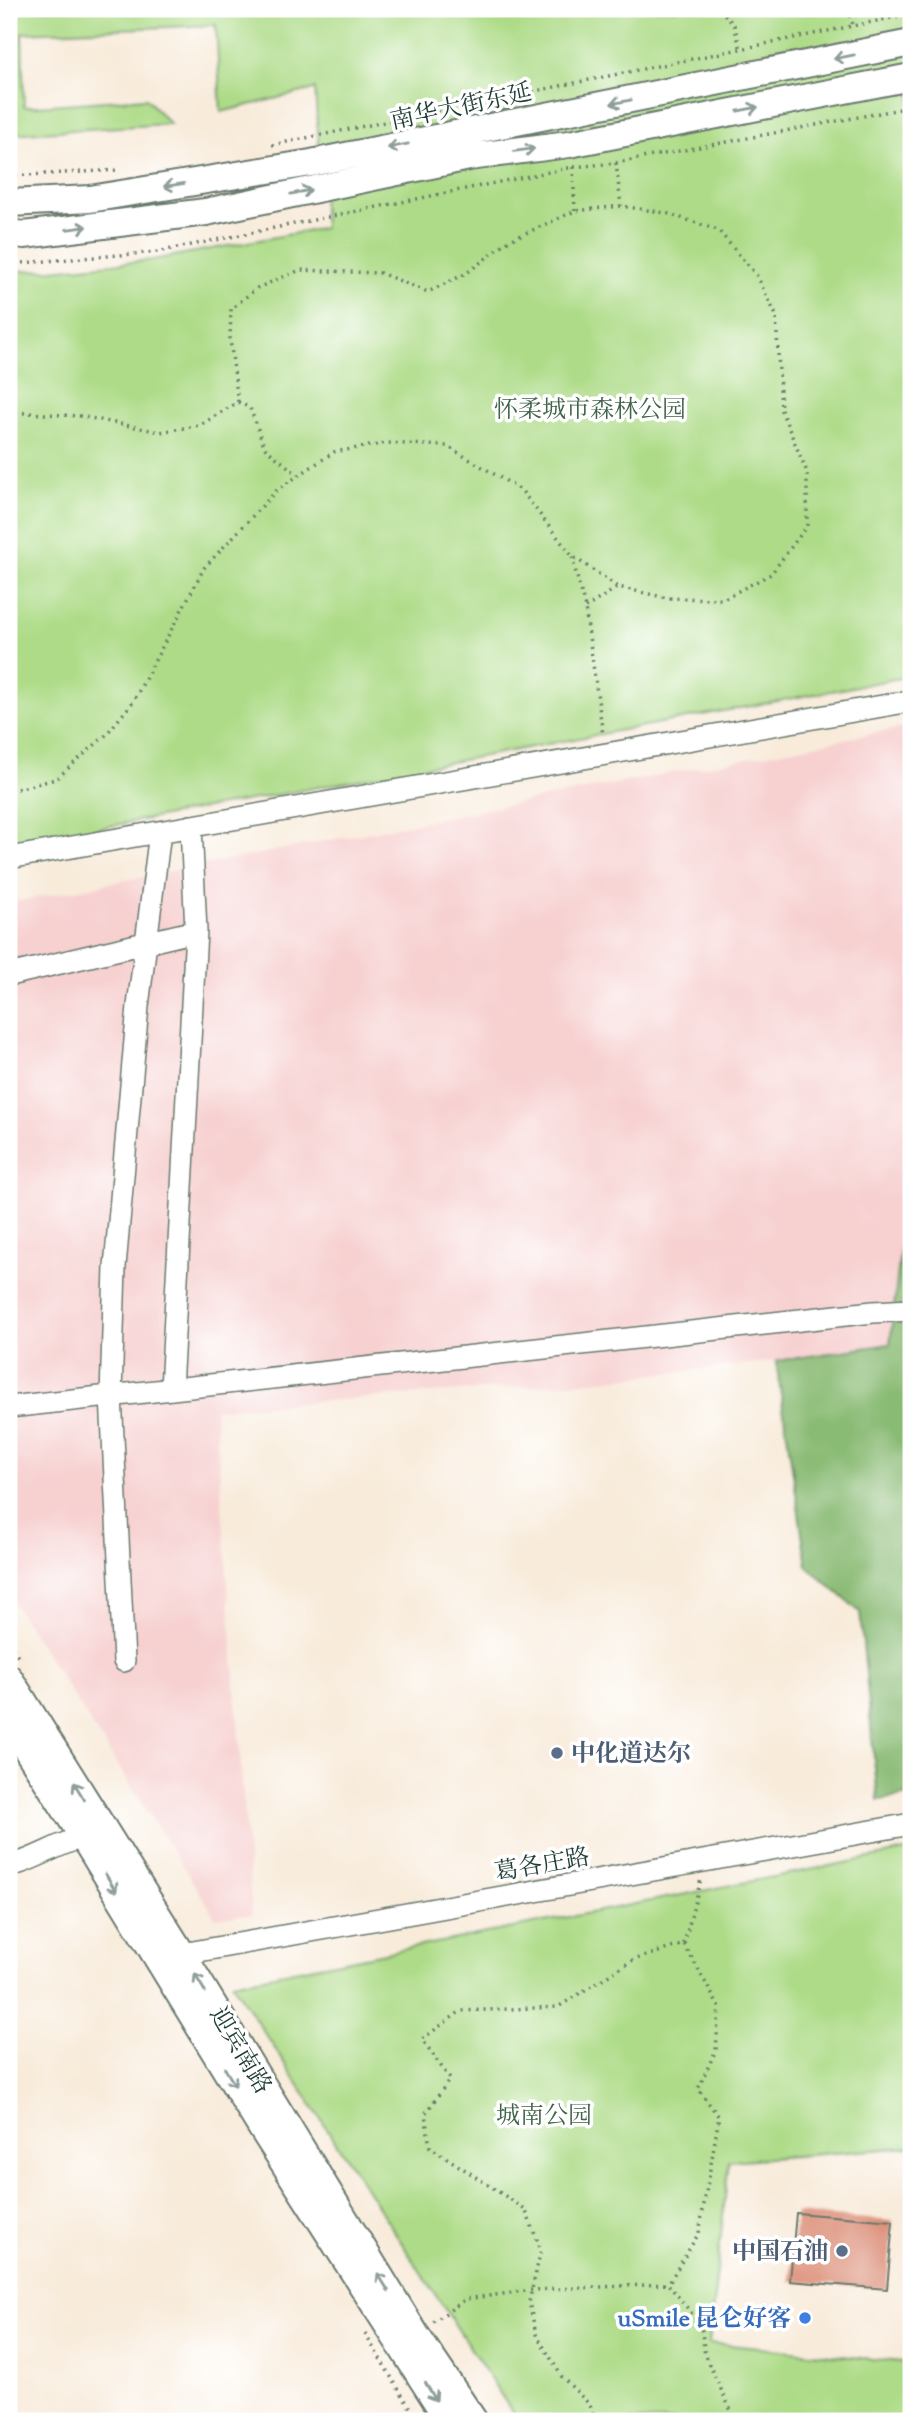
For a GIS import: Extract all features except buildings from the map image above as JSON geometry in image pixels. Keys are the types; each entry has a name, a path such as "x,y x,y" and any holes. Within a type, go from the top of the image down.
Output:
{"main road":[{"name":"南华大街东延","path":"9,203 90,199 311,163 911,43"},
{"name":"南华大街东延","path":"9,233 24,235 206,212 469,157 569,144 911,78"},
{"name":"迎宾南路","path":"9,1678 416,2335 474,2421"},
{"name":"迎宾南路","path":"9,1722 83,1837 262,2129 449,2421"}],"street":[{"path":"9,858 911,701"},
{"path":"170,1389 196,931 191,826"},
{"path":"124,1661 111,1396 115,1267 146,941 160,832"},
{"path":"9,975 196,931"},
{"path":"9,1407 911,1310"},
{"name":"葛各庄路","path":"182,1954 911,1824"},
{"path":"9,1866 27,1862 66,1841 83,1837"}],"path":[{"path":"720,9 734,25 741,50"},
{"path":"847,9 853,25"},
{"name":"南华大街东延","path":"266,147 911,14"},
{"path":"9,264 157,252 573,167 615,163 911,107"},
{"path":"615,163 621,206"},
{"path":"573,167 575,211"},
{"path":"9,176 125,170"},
{"path":"9,791 56,779 105,736 133,702 204,568 278,489 334,452 387,443 447,446 522,490 572,556 618,587 667,598 723,599 771,574 807,526 807,472 781,410 776,315 757,276 719,230 666,213 621,206 575,211 508,241 467,272 428,292 380,273 300,270 257,288 231,309 230,339 238,402"},
{"path":"9,412 80,416 160,432 200,425 238,402"},
{"path":"238,402 250,408 258,421 265,449 298,475"},
{"path":"572,556 585,608 603,733 603,754"},
{"path":"585,608 618,587"},
{"path":"668,2284 699,2233 719,2117 698,2089 716,2050 719,2007 684,1944 700,1892 703,1862"},
{"path":"594,2421 590,2405 562,2377 536,2334 529,2302 541,2250 525,2209 430,2147 425,2113 450,2079 422,2039 461,2011 558,2007 633,1960 684,1944"},
{"path":"416,2335 466,2300 532,2290 668,2284"},
{"path":"668,2284 701,2325 705,2356 736,2421"}],"shaded area":[{"path":"911,726 911,1149 890,1344 776,1361 583,1382 215,1409 252,1915 216,1918 9,1596 9,903"}],"green space":[{"name":"怀柔城市森林公园","path":"9,9 911,9 911,676 9,845 9,271 52,270 152,260 324,228 315,89 221,112 216,25 22,33 24,107 146,98 170,124 9,134"},
{"path":"911,1149 911,1795 878,1800 860,1612 807,1566 776,1361 890,1344"},
{"name":"城南公园","path":"911,1850 911,2147 729,2161 709,2343 911,2363 911,2421 518,2421 232,1983"}],"place":[{"name":"中化道达尔","path":"557,1753"},
{"name":"中国石油","path":"842,2251"},
{"name":"uSmile 昆仑好客","path":"805,2318"}]}
